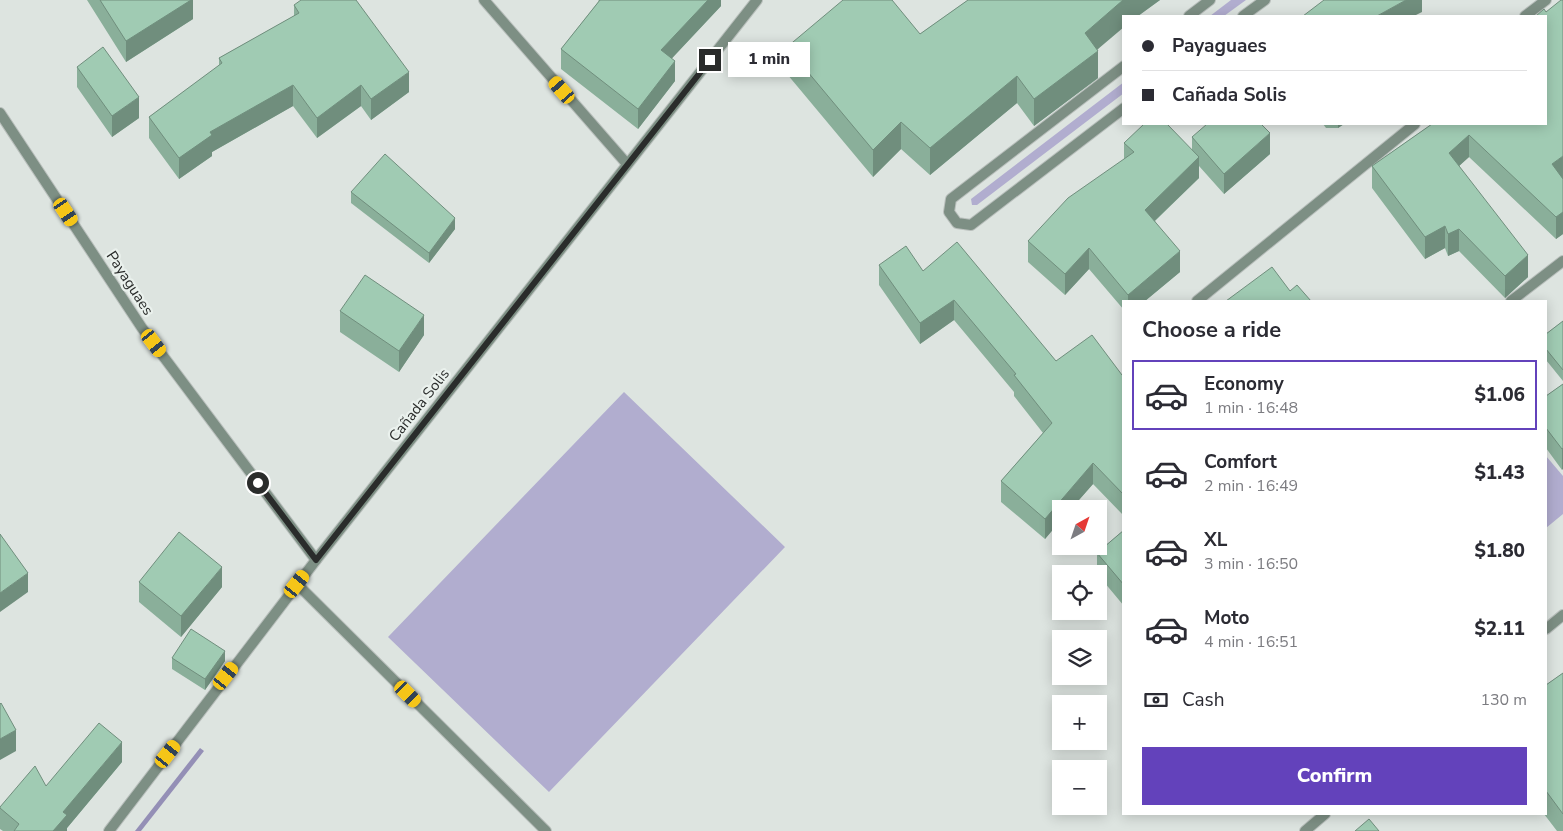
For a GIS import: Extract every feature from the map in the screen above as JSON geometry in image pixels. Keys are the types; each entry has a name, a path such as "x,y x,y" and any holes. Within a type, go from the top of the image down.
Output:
{"street":[{"path":"484,0 627,164"},
{"name":"Cañada Solis","path":"109,831 297,584 757,0"},
{"path":"1189,15 1210,0"},
{"path":"1245,15 1265,0"},
{"path":"1526,15 1546,0"},
{"path":"1122,68 951,199 949,212 957,223 971,225 1122,110"},
{"name":"Payaguaes","path":"0,113 142,328 316,560"},
{"path":"1198,300 1414,125"},
{"path":"1512,300 1563,261"},
{"path":"297,584 546,831"},
{"path":"1547,628 1563,615"},
{"path":"1305,831 1324,815"}],"shaded area":[{"path":"1231,0 1246,0 1225,15 1211,15"},
{"path":"1122,84 1122,95 977,205 972,205 971,199"},
{"path":"624,392 785,547 549,792 388,637"},
{"path":"1547,457 1563,476 1563,514 1547,527"},
{"path":"200,748 204,751 141,831 135,831"}],"building":[{"path":"100,0 191,0 126,41"},
{"path":"301,0 356,0 409,72 371,99 361,85 317,118 293,85 210,132 212,135 179,158 149,117 222,63 219,58 299,13 294,5"},
{"path":"600,0 708,0 661,50 675,61 638,109 561,49"},
{"path":"843,0 892,0 920,34 968,0 1123,0 1085,33 1098,51 1034,99 1017,76 930,148 901,122 873,150 787,47"},
{"path":"1324,0 1406,0 1379,15 1304,15"},
{"path":"1563,0 1563,156 1552,164 1563,179 1563,212 1556,217 1469,135 1449,153 1528,255 1505,276 1459,229 1448,234 1445,226 1425,237 1372,166 1431,125 1547,125 1547,15 1537,15 1544,9 1546,12"},
{"path":"103,47 139,97 112,116 77,67"},
{"path":"1143,125 1168,125 1199,157 1145,210 1180,251 1128,295 1089,248 1065,274 1028,241 1068,198 1134,152 1124,143"},
{"path":"1206,125 1262,125 1270,133 1224,174 1192,137"},
{"path":"385,154 455,218 429,253 351,192"},
{"path":"957,242 1056,361 1092,335 1122,375 1122,493 1093,463 1061,500 1052,500 1052,511 1045,519 1001,481 1052,423 1014,375 1016,374 954,300 920,323 879,265 906,246 923,271"},
{"path":"1272,267 1290,291 1297,285 1310,300 1227,300"},
{"path":"365,275 424,315 399,351 340,311"},
{"path":"1563,321 1563,370 1547,350 1547,333"},
{"path":"1563,384 1562,449 1547,429 1547,395"},
{"path":"179,532 222,567 181,616 139,582"},
{"path":"1122,532 1122,583 1099,555 1108,555 1108,544"},
{"path":"0,534 28,573 0,593"},
{"path":"191,629 225,651 205,679 172,658"},
{"path":"1563,673 1563,814 1547,792 1547,684"},
{"path":"0,704 16,730 0,739"},
{"path":"99,723 122,742 63,812 67,815 53,831 14,831 19,824 0,807 35,766 46,786"},
{"path":"1369,819 1379,831 1355,831"}],"route":[{"path":"258,483 316,560 710,60"}]}
